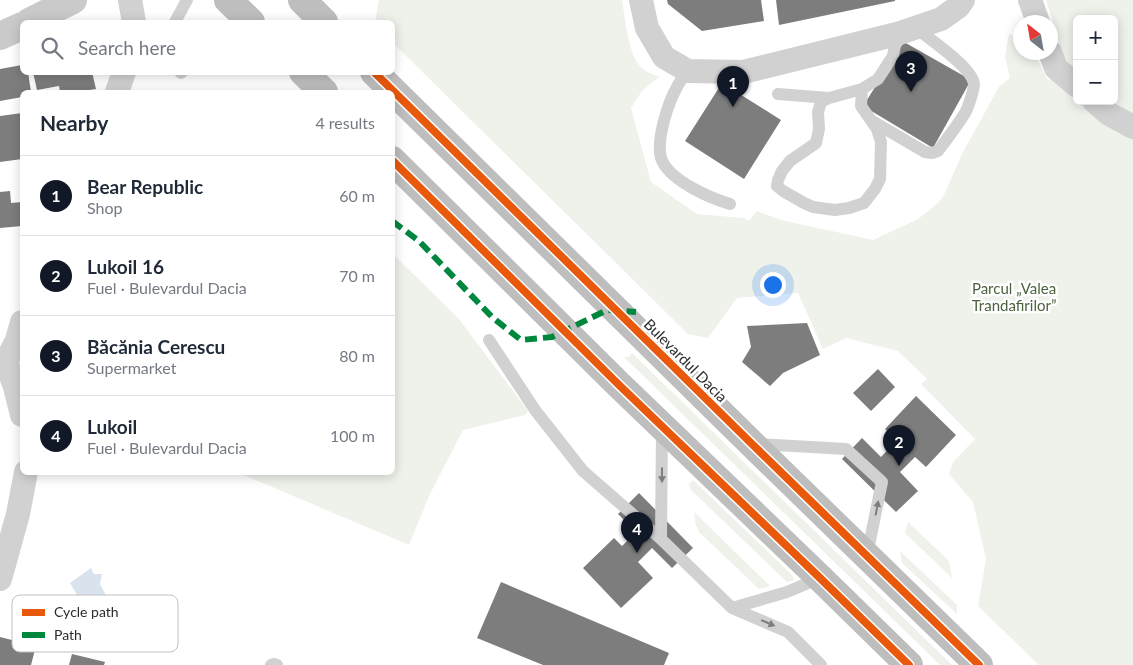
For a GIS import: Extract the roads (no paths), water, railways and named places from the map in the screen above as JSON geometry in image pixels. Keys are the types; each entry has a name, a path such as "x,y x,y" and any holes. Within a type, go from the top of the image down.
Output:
{"highway":[{"path":"302,0 322,20"},
{"path":"307,75 322,90"},
{"name":"Bulevardul Dacia","path":"377,75 392,90"},
{"name":"Bulevardul Dacia","path":"395,93 980,665"},
{"path":"395,163 618,384 909,665"}],"street":[{"path":"33,20 73,0"},
{"path":"130,0 134,20"},
{"path":"641,0 647,28 664,57 688,71 743,72 907,31 941,19 958,7 963,0"},
{"path":"1030,0 1035,15"},
{"path":"0,36 20,27"},
{"path":"1053,60 1056,68 1073,83"},
{"path":"118,90 123,75"},
{"path":"1099,105 1109,114 1133,127"},
{"path":"20,329 10,361 20,407"},
{"path":"0,579 18,514 25,475"}],"lane":[{"path":"176,20 187,0"},
{"path":"862,89 861,106 877,128 881,142 880,179 864,203 835,210 813,207 777,186 782,172 790,161 816,143 819,129 818,112 821,102 862,89 878,79 907,31 962,64 972,78 974,83 973,90 966,112 938,151 932,153 925,152 872,121"},
{"path":"688,71 677,86 663,124 659,144 661,159 670,172 692,188 713,199 730,204"},
{"path":"778,94 830,98"},
{"path":"489,340 535,410 583,471 661,539 728,604 788,632 821,665"},
{"path":"661,539 662,426"},
{"path":"752,444 846,449 882,482 867,555"},
{"path":"728,604 787,592 820,578"},
{"path":"271,665 277,665"}],"place":[{"name":"Băcănia Cerescu","path":"911,92"},
{"name":"Bear Republic","path":"733,107"},
{"name":"Lukoil 16","path":"899,466"},
{"name":"Lukoil","path":"637,553"}],"park label":[{"name":"Parcul „Valea Trandafirilor”","path":"1014,296"}]}
